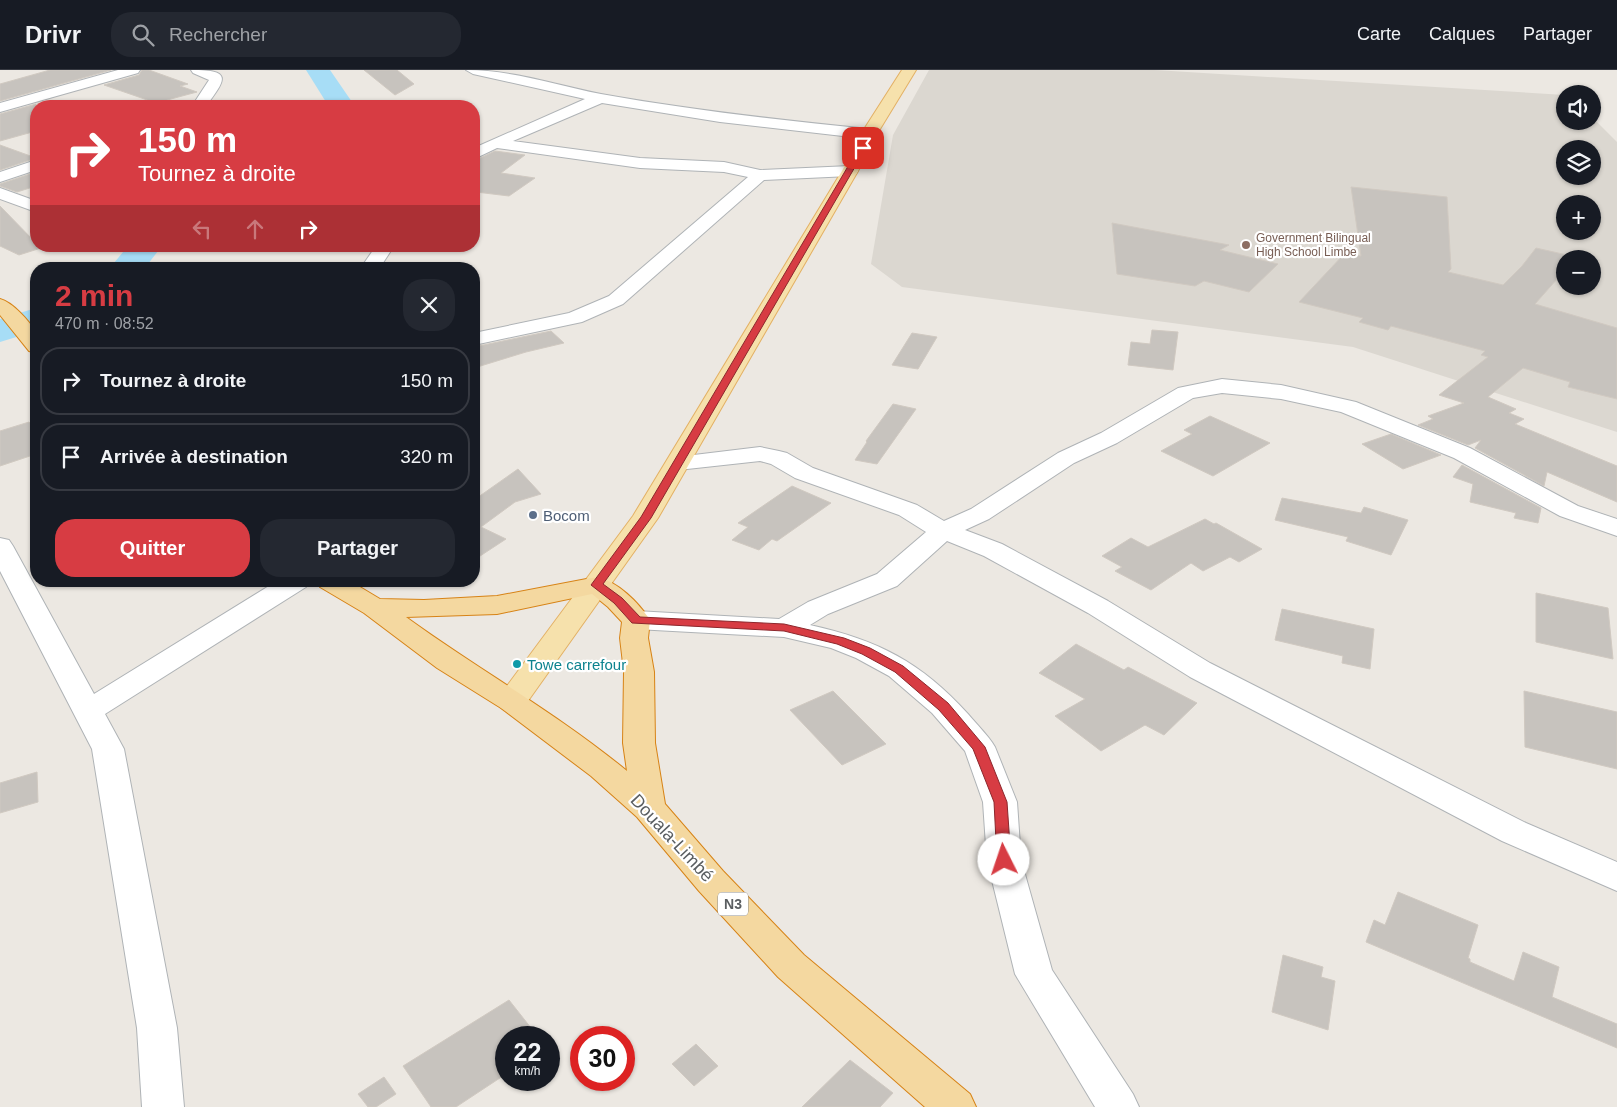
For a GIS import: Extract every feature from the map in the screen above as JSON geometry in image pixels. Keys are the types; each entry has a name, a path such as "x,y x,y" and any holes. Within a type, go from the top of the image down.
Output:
{"highway":[{"path":"4,308 30,341"},
{"path":"374,607 424,609 497,605 596,585 618,601 636,620 634,638 639,672 639,743 648,808"},
{"name":"Douala-Limbé","path":"340,587 374,607 447,661 512,701 602,768 648,808 711,880 791,966 955,1107"}],"main road":[{"path":"512,701 645,518 850,171 869,134 909,70"}],"street":[{"path":"0,108 133,70"},
{"path":"198,70 215,76 216,80 203,100"},
{"path":"473,70 600,98 720,118 869,134"},
{"path":"480,151 600,98"},
{"path":"480,142 640,163 724,167 760,176 850,171"},
{"path":"0,177 30,167"},
{"path":"480,338 575,318 616,300 760,176"},
{"path":"0,193 30,205"},
{"path":"784,628 818,608 858,594 887,580 943,531 980,514 1066,458 1109,438 1186,393 1222,386 1281,392 1348,407 1462,453 1569,511 1617,528"},
{"path":"678,463 737,455 760,454 779,458 804,472 908,510 943,531 993,550 1098,607 1200,670 1514,832 1617,877"},
{"path":"0,546 108,749 156,1028 163,1107"},
{"path":"88,711 286,587"},
{"path":"636,620 784,628 840,641 866,651 899,669 943,706 979,747 1000,802 1004,860 1034,974 1118,1107"}],"shaded area":[{"name":"Government Bilingual High School Limbe","path":"929,70 1155,70 1556,94 1556,130 1601,130 1601,126 1617,142 1617,432 1353,347 902,287 871,264 893,135"}],"building":[{"path":"50,70 111,70 0,101 0,84"},
{"path":"142,70 149,70 188,84 180,86 197,92 167,100 147,100 104,85 139,75"},
{"path":"364,70 397,70 414,84 395,95"},
{"path":"30,106 30,133 0,141 0,114"},
{"path":"0,145 30,156 30,160 0,170"},
{"path":"495,151 525,155 501,173 535,178 509,196 480,192 480,158"},
{"path":"30,174 30,188 17,192 0,186 0,184"},
{"path":"1351,187 1447,197 1451,269 1448,272 1503,285 1522,266 1536,248 1556,252 1556,280 1535,304 1617,328 1617,399 1568,387 1570,382 1523,368 1488,397 1516,409 1509,413 1524,419 1515,424 1617,466 1617,502 1547,472 1544,486 1475,448 1481,440 1468,445 1418,425 1433,419 1428,416 1464,403 1439,395 1488,357 1481,355 1485,351 1391,326 1388,330 1359,322 1363,318 1299,302 1345,253 1361,256"},
{"path":"0,206 30,237 30,252 19,255 0,246"},
{"path":"1112,223 1229,245 1220,250 1278,264 1249,292 1204,281 1195,286 1117,274"},
{"path":"1152,330 1178,332 1173,370 1128,365 1131,342 1150,344"},
{"path":"551,331 564,343 480,366 480,346"},
{"path":"912,333 937,337 918,369 892,365"},
{"path":"893,404 916,409 877,464 855,460 866,441"},
{"path":"1210,416 1270,443 1213,476 1161,451 1192,434 1184,430"},
{"path":"29,422 30,456 0,466 0,431"},
{"path":"1391,434 1441,455 1403,469 1362,444"},
{"path":"1462,465 1541,508 1538,523 1514,518 1516,513 1470,502 1473,484 1453,477"},
{"path":"518,469 541,494 515,502 481,527 506,539 480,556 480,496"},
{"path":"792,486 831,503 777,541 772,539 759,550 732,540 748,527 738,523"},
{"path":"1282,498 1361,513 1364,507 1408,520 1391,555 1346,541 1348,537 1275,520"},
{"path":"1205,519 1214,524 1216,523 1262,549 1239,562 1230,557 1203,571 1191,563 1151,590 1115,571 1122,567 1102,556 1131,538 1148,547"},
{"path":"1536,593 1608,608 1613,659 1536,642"},
{"path":"1282,609 1374,629 1370,669 1342,663 1343,656 1275,640"},
{"path":"1076,644 1124,670 1128,667 1197,703 1164,735 1145,725 1101,751 1055,716 1085,699 1039,673"},
{"path":"833,691 886,744 842,765 790,710"},
{"path":"1524,691 1617,712 1617,769 1525,747"},
{"path":"37,772 38,802 0,813 0,783"},
{"path":"1398,892 1478,925 1468,958 1470,962 1514,981 1523,952 1559,967 1552,997 1617,1024 1617,1048 1366,942 1374,920 1385,925"},
{"path":"1283,955 1323,967 1321,977 1335,981 1328,1030 1272,1012"},
{"path":"509,1000 530,1026 495,1026 495,1081 456,1107 431,1107 403,1066"},
{"path":"696,1044 718,1066 694,1086 672,1064"},
{"path":"850,1060 893,1093 880,1107 802,1107"},
{"path":"384,1077 396,1094 376,1107 368,1107 358,1094"}],"waterway":[{"path":"318,70 338,100"},
{"path":"132,262 141,252"},
{"path":"0,331 30,321"}],"place":[{"name":"Government Bilingual High School Limbe","path":"1246,245"},
{"name":"Bocom","path":"533,515"},
{"name":"Towe carrefour","path":"517,664"}],"route":[{"path":"863,148 645,518 596,585 618,601 636,620 784,628 840,641 866,651 899,669 943,706 979,747 1000,802 1004,860"}]}
